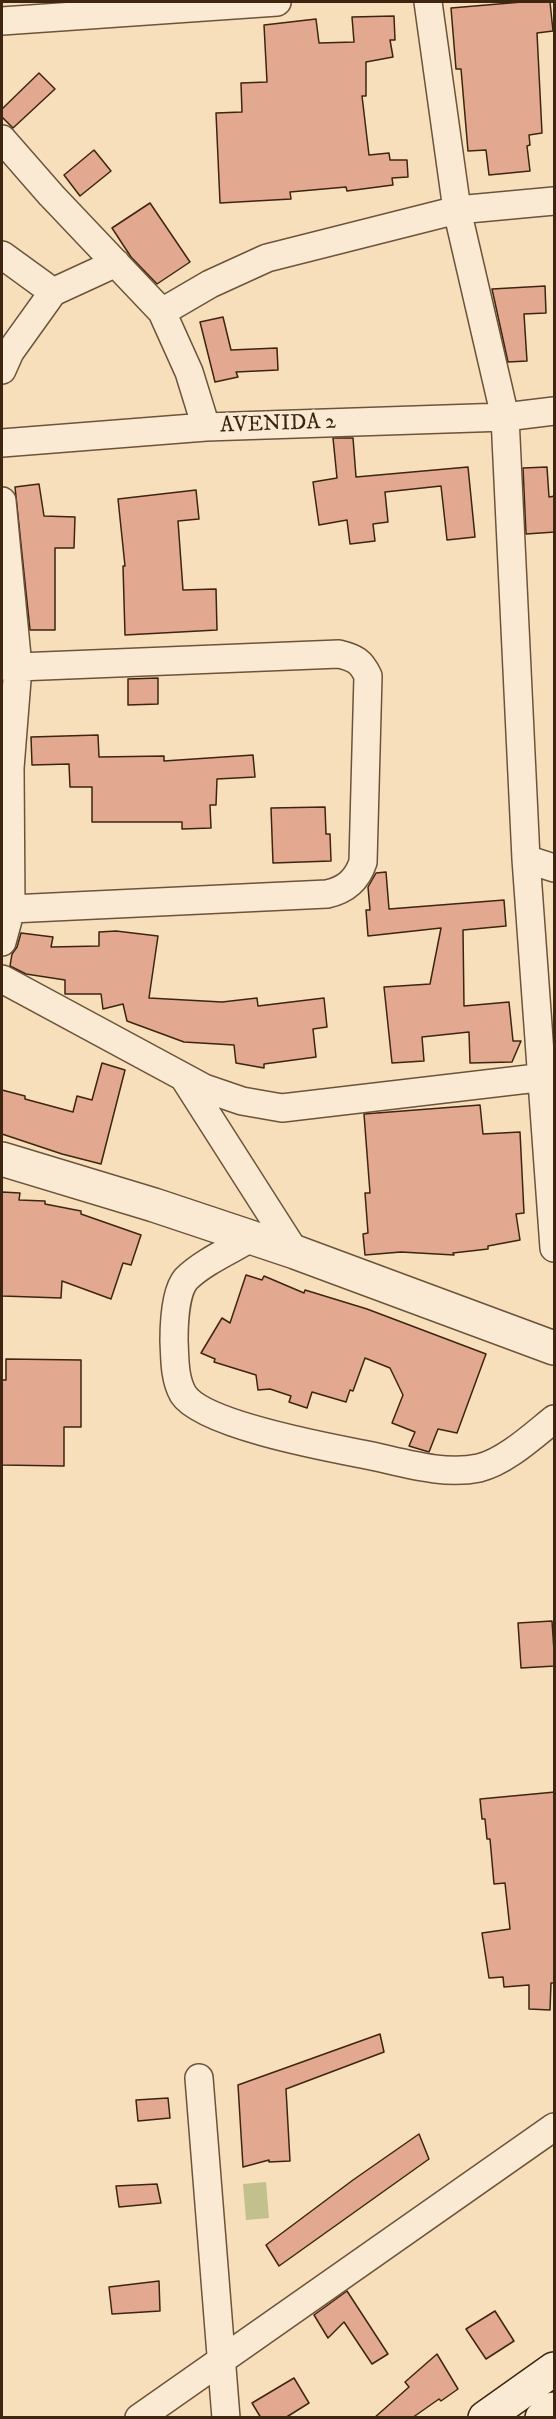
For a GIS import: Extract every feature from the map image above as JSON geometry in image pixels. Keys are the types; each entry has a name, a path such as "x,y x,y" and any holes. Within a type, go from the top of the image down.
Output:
{"street":[{"path":"2,21 69,8 277,2"},
{"path":"428,2 456,210 505,417 526,859 548,1077 555,1248"},
{"path":"2,139 51,195 162,312 189,372 206,427"},
{"path":"162,312 210,284 267,258 456,210 555,201"},
{"path":"2,255 53,291"},
{"path":"2,370 10,352 53,291 116,263"},
{"name":"AVENIDA 2","path":"2,443 206,427 505,417 555,411"},
{"path":"2,501 10,666 11,909 2,942"},
{"path":"10,666 339,654 355,658 362,663 368,676 363,862 355,879 342,889 327,894 11,909"},
{"path":"526,859 555,868"},
{"path":"2,979 204,1088 242,1101 282,1108 548,1077"},
{"path":"183,1077 295,1252"},
{"path":"2,1159 154,1205 295,1252 555,1348"},
{"path":"251,1238 185,1280 177,1301 174,1330 175,1369 184,1395 200,1409 226,1420 312,1444 453,1471 481,1468 501,1458 555,1419"},
{"path":"199,2078 226,2418"},
{"path":"139,2418 555,2127"},
{"path":"486,2417 555,2369"},
{"path":"542,2418 555,2409"}],"shaded area":[{"path":"266,2182 269,2218 246,2220 243,2184"}],"building":[{"path":"550,2 553,31 537,33 542,133 529,135 530,145 527,146 530,171 489,175 486,150 468,151 461,69 456,69 451,8"},
{"path":"394,16 395,40 390,40 393,57 366,62 366,96 362,96 369,155 389,153 390,160 407,160 408,177 392,178 393,185 347,191 346,187 290,192 291,199 220,203 216,113 242,112 241,83 267,82 264,25 316,19 319,43 354,42 352,17"},
{"path":"39,73 55,89 13,128 2,117 2,109"},
{"path":"94,150 111,171 80,196 64,175"},
{"path":"150,203 190,262 157,284 131,257 112,228"},
{"path":"545,286 546,313 524,314 527,361 508,362 492,289"},
{"path":"223,317 231,350 277,348 278,370 236,372 238,377 215,382 200,322"},
{"path":"333,438 353,438 356,477 468,467 475,537 447,540 441,486 385,492 388,522 373,524 375,541 350,544 347,520 319,525 313,482 337,478"},
{"path":"547,467 549,497 555,496 555,532 526,534 523,468"},
{"path":"39,484 44,516 75,517 74,548 55,548 55,630 30,630 15,487"},
{"path":"196,490 199,519 178,521 183,590 216,589 217,630 125,635 123,566 125,566 118,499"},
{"path":"158,678 158,704 128,705 128,679"},
{"path":"98,735 99,757 164,756 164,761 253,755 255,777 217,779 216,805 210,805 211,828 182,829 182,822 92,822 92,787 70,787 69,764 32,765 31,737"},
{"path":"325,807 326,834 330,834 331,861 273,863 271,808"},
{"path":"386,872 389,909 504,900 506,926 463,930 464,1006 509,1002 513,1041 521,1041 512,1062 470,1063 469,1032 422,1037 424,1061 392,1063 384,987 430,984 441,928 368,936 366,910 370,910 368,887 376,873"},
{"path":"116,931 158,936 149,998 222,1002 257,998 258,1006 324,998 327,1027 313,1029 316,1057 264,1064 264,1068 236,1063 234,1045 184,1042 127,1021 123,1004 103,1009 101,994 65,994 65,980 26,974 10,966 12,954 17,947 21,933 53,937 51,947 99,946 99,932"},
{"path":"102,1063 125,1070 101,1164 2,1134 2,1090 73,1112 77,1096 92,1100"},
{"path":"480,1105 483,1134 520,1132 524,1213 516,1214 520,1240 488,1246 488,1249 453,1253 454,1255 401,1252 365,1255 363,1234 368,1233 365,1193 370,1193 364,1114"},
{"path":"2,1192 20,1193 19,1200 45,1201 45,1204 81,1211 81,1214 141,1235 131,1265 123,1263 111,1299 62,1281 61,1298 2,1296"},
{"path":"246,1275 262,1280 264,1276 304,1293 305,1290 367,1309 486,1354 457,1433 438,1429 429,1452 409,1446 415,1432 392,1423 403,1395 390,1368 365,1358 353,1391 350,1390 346,1402 312,1392 307,1408 289,1402 291,1396 270,1389 258,1390 256,1375 214,1362 215,1359 201,1353 222,1318 230,1323"},
{"path":"6,1359 81,1360 81,1427 64,1427 64,1466 2,1465 2,1380 6,1380"},
{"path":"552,1621 555,1666 521,1668 518,1623"},
{"path":"555,1792 555,1983 551,1983 550,2010 529,2009 529,1985 504,1987 503,1977 489,1978 482,1933 510,1929 505,1883 494,1884 490,1839 487,1839 485,1819 482,1819 480,1799"},
{"path":"380,2034 384,2052 286,2089 290,2161 269,2162 269,2160 243,2167 238,2085"},
{"path":"168,2098 170,2118 138,2121 136,2100"},
{"path":"419,2134 429,2159 279,2266 266,2245"},
{"path":"157,2184 161,2203 119,2207 116,2186"},
{"path":"159,2281 160,2311 112,2314 109,2287"},
{"path":"347,2291 388,2354 372,2364 344,2322 328,2338 314,2315"},
{"path":"495,2311 514,2341 486,2359 466,2329"},
{"path":"437,2354 458,2389 412,2418 374,2418 409,2387 405,2382"},
{"path":"294,2378 309,2403 285,2418 261,2418 252,2403"}]}
